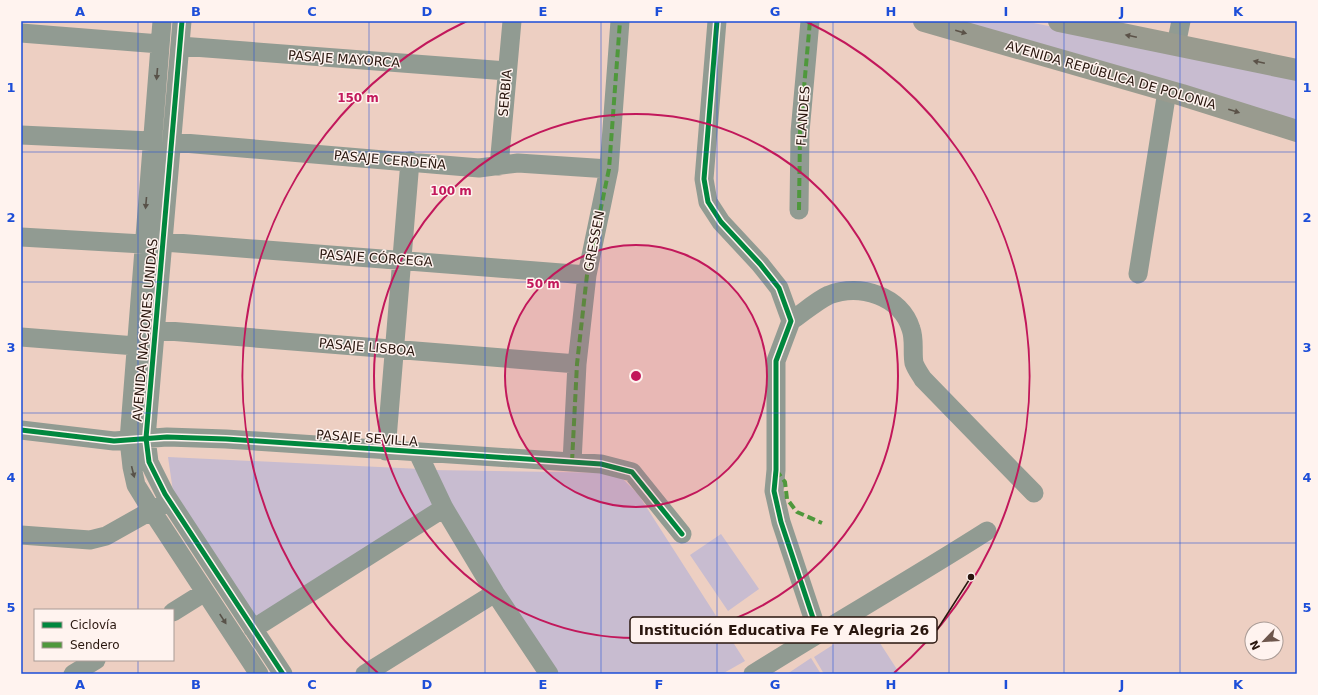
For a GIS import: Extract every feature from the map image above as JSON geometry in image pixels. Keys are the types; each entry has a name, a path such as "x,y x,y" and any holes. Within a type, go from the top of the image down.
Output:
{"main road":[{"name":"AVENIDA REPÚBLICA DE POLONIA","path":"924,21 1167,91 1297,131"},
{"path":"1060,21 1297,70"}],"street":[{"name":"AVENIDA NACIONES UNIDAS","path":"162,21 136,346 138,439 169,501 283,674"},
{"name":"AVENIDA NACIONES UNIDAS","path":"182,21 156,330 132,467 136,485 259,674"},
{"name":"SERBIA","path":"499,166 512,21"},
{"name":"GRESSEN","path":"572,462 577,364 587,275 609,168 620,21"},
{"path":"717,21 704,179 708,202 721,222 760,264 778,288 791,321"},
{"name":"FLANDES","path":"799,210 800,132 810,21"},
{"path":"1176,45 1181,21"},
{"path":"21,33 160,44"},
{"name":"PASAJE MAYORCA","path":"180,46 507,72"},
{"path":"1138,274 1167,91"},
{"path":"21,135 152,141"},
{"name":"PASAJE CERDEÑA","path":"172,142 479,168 518,163 609,168"},
{"path":"386,451 410,161"},
{"path":"21,238 143,244"},
{"name":"PASAJE CÓRCEGA","path":"164,242 587,275"},
{"path":"818,633 780,522 774,491 776,470 776,361 791,321 829,296 850,290 869,293 887,299 898,307 911,330 914,363 923,379 1034,493"},
{"name":"PASAJE LISBOA","path":"156,330 577,364"},
{"path":"21,337 136,346"},
{"name":"PASAJE SEVILLA","path":"21,430 114,441 138,439 226,440 601,464 632,472 682,534"},
{"path":"418,453 444,508 495,593 549,674"},
{"path":"21,535 90,540 106,536 169,501"},
{"path":"253,629 444,508"},
{"path":"753,674 818,633 886,595 987,531"},
{"path":"174,611 205,592"},
{"path":"366,674 495,593"},
{"path":"74,674 94,661"}],"shaded area":[{"path":"956,21 1023,21 1297,74 1297,121"},
{"path":"168,457 421,469 440,509 258,625 174,498"},
{"path":"431,470 617,473 638,494 745,661 722,674 552,674"},
{"path":"721,534 759,589 728,611 690,555"},
{"path":"867,623 900,674 824,674 814,657"},
{"path":"811,658 821,674 787,674"}],"marked path":[{"path":"572,462 577,364 587,275 609,169 620,21"},
{"path":"799,210 800,132 810,21"},
{"path":"776,470 785,482 787,499 797,512 822,523"}],"cycle path":[{"path":"182,21 146,438 149,462 165,494 283,674"},
{"path":"717,21 704,179 708,202 721,222 760,264 779,288 791,321 776,361 776,470 774,491 781,522 818,633"},
{"path":"21,430 114,441 167,437 226,439 601,464 632,472 682,534"}],"place":[{"name":"Institución Educativa Fe Y Alegria 26","path":"971,577"}]}
